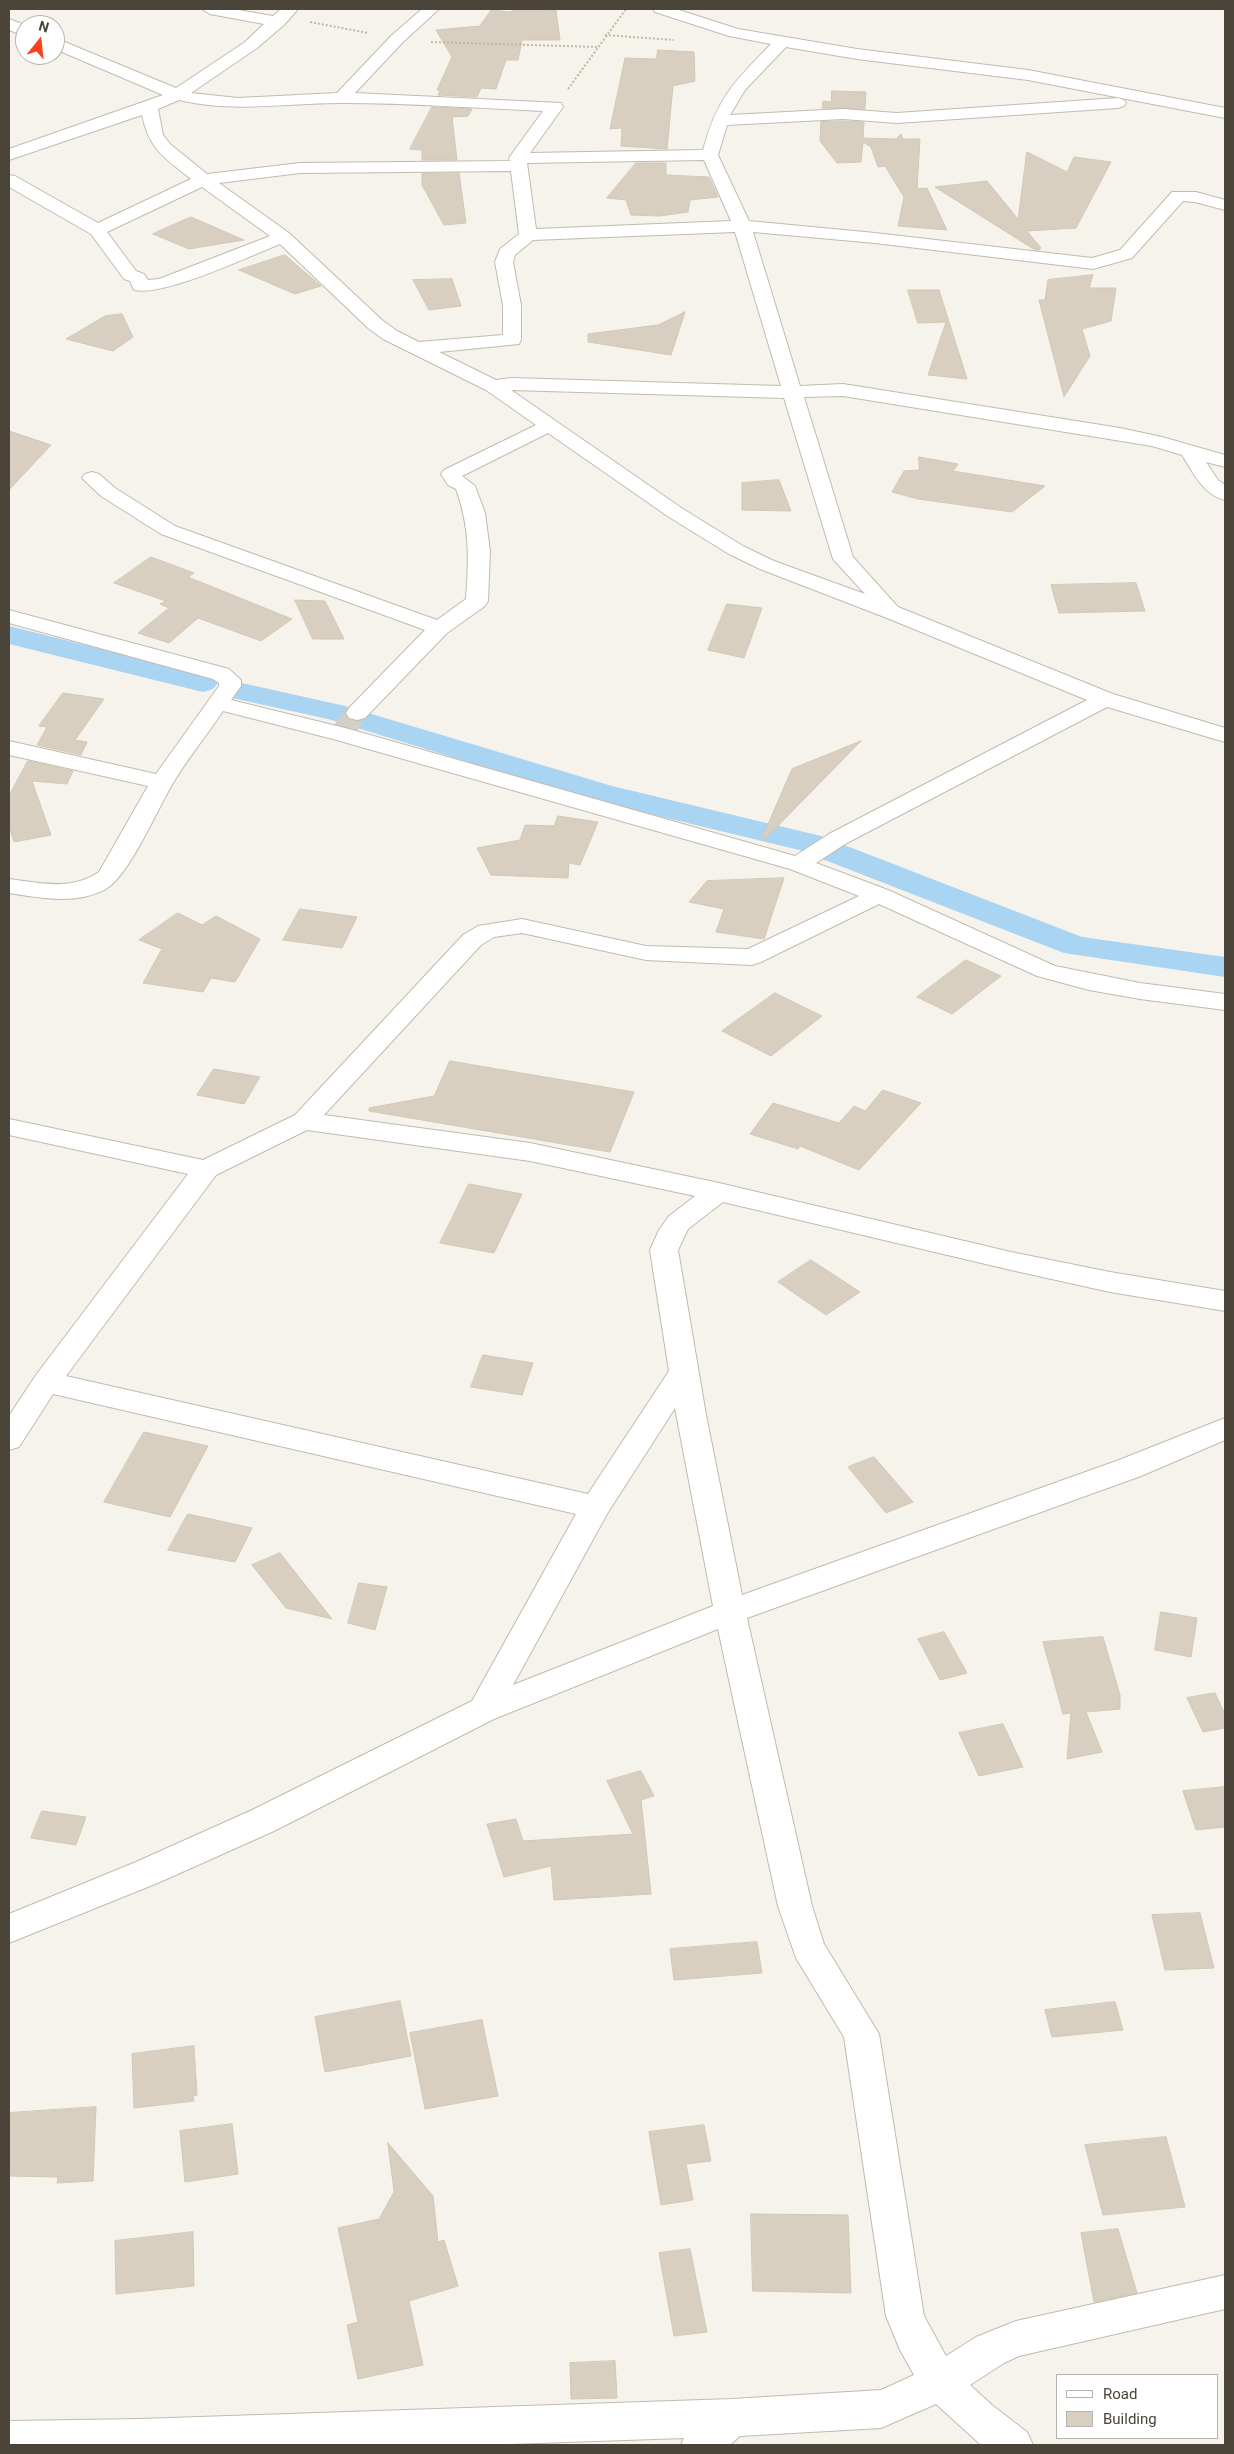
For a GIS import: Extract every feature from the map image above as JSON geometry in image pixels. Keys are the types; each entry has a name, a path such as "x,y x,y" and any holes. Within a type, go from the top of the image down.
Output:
{"street":[{"path":"210,9 283,16"},
{"path":"342,98 397,39 431,9"},
{"path":"661,9 735,33 857,54 1028,75 1225,113"},
{"path":"9,156 149,107 177,95 251,45 283,16"},
{"path":"784,40 752,72 728,103 720,120 710,155 742,226 843,560 895,613"},
{"path":"65,48 177,95 196,101 226,102 342,98 555,108"},
{"path":"720,120 843,114 897,118 1155,101"},
{"path":"149,107 154,135 164,148 204,180 283,237 375,324 415,348 508,367 566,387 792,392 843,390 876,394 1120,434 1225,461"},
{"path":"528,235 519,162 555,108"},
{"path":"97,230 204,180 300,168 710,155"},
{"path":"9,180 97,230 130,275 138,278 140,286 162,284 283,237"},
{"path":"1225,205 1196,197 1178,196 1126,254 1093,264 875,238 742,226 528,235 506,253 504,262 512,305 508,367 529,412 709,534 767,565 895,613 1105,699 1225,735"},
{"path":"415,348 508,367"},
{"path":"529,412 566,387"},
{"path":"357,713 439,628 477,601 480,551 475,513 466,486 455,481 451,474 548,426"},
{"path":"1189,451 1211,484 1225,494"},
{"path":"92,478 108,492 168,530 439,628"},
{"path":"9,616 221,674 230,680 230,686 216,703 162,782 109,876 98,886 84,891 60,892 9,886"},
{"path":"798,864 837,839 1105,699"},
{"path":"216,703 341,734 798,864 879,895 1046,971 1123,988 1225,1002"},
{"path":"9,748 162,782"},
{"path":"9,1439 46,1382 206,1169 304,1121 472,940 487,931 522,926 646,953 752,957 879,895"},
{"path":"304,1121 530,1152 719,1192 1092,1278 1225,1301"},
{"path":"9,1127 206,1169"},
{"path":"719,1192 679,1221 668,1235 664,1250 682,1374 729,1612 795,1906 808,1948 861,2034 905,2316 913,2340 940,2382 990,2428 1013,2445"},
{"path":"484,1710 595,1507 682,1374"},
{"path":"46,1382 595,1507"},
{"path":"9,1929 148,1872 262,1821 484,1710 729,1612 1130,1468 1225,1428"},
{"path":"9,2440 156,2442 732,2418 881,2409 906,2400 940,2382 990,2350 1016,2340 1225,2292"},
{"path":"701,2445 732,2418"}],"path":[{"path":"555,108 626,9"},
{"path":"283,16 397,39 597,47"}],"building":[{"path":"514,9 556,10 560,40 522,40 518,60 506,60 496,89 481,88 477,97 438,95 440,91 437,90 452,57 436,30 480,26 491,10 510,12"},
{"path":"658,50 694,52 695,81 673,86 667,149 621,146 622,128 610,129 625,58 656,59"},
{"path":"832,91 866,92 865,109 822,108 823,101 831,102"},
{"path":"432,107 472,109 468,116 452,117 457,160 422,160 422,150 410,149"},
{"path":"821,122 864,122 863,138 896,139 901,134 903,139 920,139 917,189 927,188 947,230 898,226 904,197 885,166 878,167 871,147 863,142 861,162 837,163 820,141"},
{"path":"1027,152 1067,172 1074,157 1111,162 1076,228 1027,231 1041,248 1039,250 1035,250 935,187 987,181 1018,219"},
{"path":"636,163 666,163 666,175 709,177 718,197 690,200 688,212 660,216 631,215 626,200 607,198"},
{"path":"459,173 466,223 444,225 422,185 422,174"},
{"path":"191,217 244,240 189,249 153,234"},
{"path":"285,255 321,286 295,294 239,270"},
{"path":"1093,275 1089,288 1116,288 1111,321 1082,329 1090,356 1064,397 1039,300 1045,300 1048,280"},
{"path":"452,279 461,306 429,310 413,280"},
{"path":"908,290 939,290 967,379 928,375 946,322 918,323"},
{"path":"685,312 671,355 588,342 588,334 658,325"},
{"path":"122,314 133,337 113,351 66,339 105,316"},
{"path":"9,431 51,445 9,490"},
{"path":"919,457 958,464 953,471 1045,486 1012,512 918,499 892,492 904,471 919,470"},
{"path":"779,480 791,511 742,510 742,483"},
{"path":"151,557 194,573 188,577 292,619 261,641 198,618 169,643 138,633 169,608 160,604 166,601 114,583"},
{"path":"1136,583 1145,611 1059,613 1051,585"},
{"path":"295,600 325,601 344,639 313,639"},
{"path":"727,604 762,608 744,658 708,650"},
{"path":"63,693 104,699 75,740 87,742 81,755 37,745 47,727 39,726"},
{"path":"861,741 764,840 762,838 792,769"},
{"path":"28,761 73,771 67,784 32,781 51,835 14,842 9,826 9,796"},
{"path":"558,816 598,822 580,865 569,863 568,878 491,875 477,848 520,840 525,825 554,826"},
{"path":"784,878 764,939 716,932 724,909 689,902 707,881"},
{"path":"300,909 357,917 342,948 283,940"},
{"path":"178,913 202,925 216,916 260,939 235,982 211,978 203,992 143,983 162,949 139,940"},
{"path":"966,960 1001,976 952,1014 917,997"},
{"path":"775,993 822,1016 771,1056 722,1031"},
{"path":"450,1061 634,1092 610,1152 369,1111 369,1108 434,1096"},
{"path":"214,1069 260,1077 244,1104 197,1095"},
{"path":"883,1090 921,1103 859,1170 800,1146 798,1149 750,1134 773,1103 839,1123 854,1106 865,1111"},
{"path":"469,1184 522,1194 494,1253 440,1243"},
{"path":"811,1260 860,1292 826,1315 778,1282"},
{"path":"483,1355 533,1363 522,1395 471,1387"},
{"path":"144,1432 208,1446 170,1517 104,1502"},
{"path":"874,1457 913,1502 886,1513 848,1467"},
{"path":"188,1514 252,1528 235,1562 168,1550"},
{"path":"280,1553 332,1619 286,1608 252,1565"},
{"path":"359,1583 387,1587 375,1630 348,1623"},
{"path":"1161,1612 1197,1618 1191,1657 1155,1650"},
{"path":"944,1632 967,1673 940,1680 918,1639"},
{"path":"1103,1637 1120,1695 1120,1709 1086,1712 1102,1752 1067,1759 1071,1713 1063,1714 1043,1642"},
{"path":"1215,1693 1225,1714 1225,1728 1203,1732 1187,1698"},
{"path":"1003,1724 1023,1767 979,1776 959,1733"},
{"path":"641,1771 654,1796 641,1800 651,1894 554,1900 551,1866 504,1877 487,1824 516,1819 523,1841 633,1834 607,1781"},
{"path":"1225,1787 1225,1827 1196,1830 1183,1791"},
{"path":"42,1811 86,1817 76,1845 31,1838"},
{"path":"1200,1913 1214,1968 1165,1970 1152,1915"},
{"path":"757,1942 762,1973 674,1980 670,1949"},
{"path":"400,2001 411,2056 325,2072 315,2017"},
{"path":"1115,2002 1123,2030 1052,2037 1045,2010"},
{"path":"482,2020 498,2096 425,2109 410,2033"},
{"path":"194,2046 197,2095 193,2096 194,2101 134,2108 132,2054"},
{"path":"96,2107 93,2181 57,2183 58,2177 9,2176 9,2113"},
{"path":"232,2124 238,2174 185,2182 180,2131"},
{"path":"704,2125 711,2161 686,2164 693,2200 661,2205 649,2132"},
{"path":"1166,2137 1185,2207 1103,2215 1085,2145"},
{"path":"388,2143 433,2196 438,2242 444,2240 458,2286 409,2301 423,2365 358,2379 347,2325 358,2322 338,2228 379,2219 394,2192"},
{"path":"751,2214 848,2215 851,2293 753,2291"},
{"path":"1118,2229 1137,2293 1094,2302 1081,2233"},
{"path":"193,2232 194,2286 116,2294 115,2241"},
{"path":"690,2249 707,2332 674,2336 659,2253"},
{"path":"615,2361 617,2398 571,2399 570,2363"}],"waterway":[{"path":"9,635 203,683"},
{"path":"242,692 335,712 603,793 810,843 1076,946 1225,967"}],"tunnel":[{"path":"341,734 357,713"}]}
